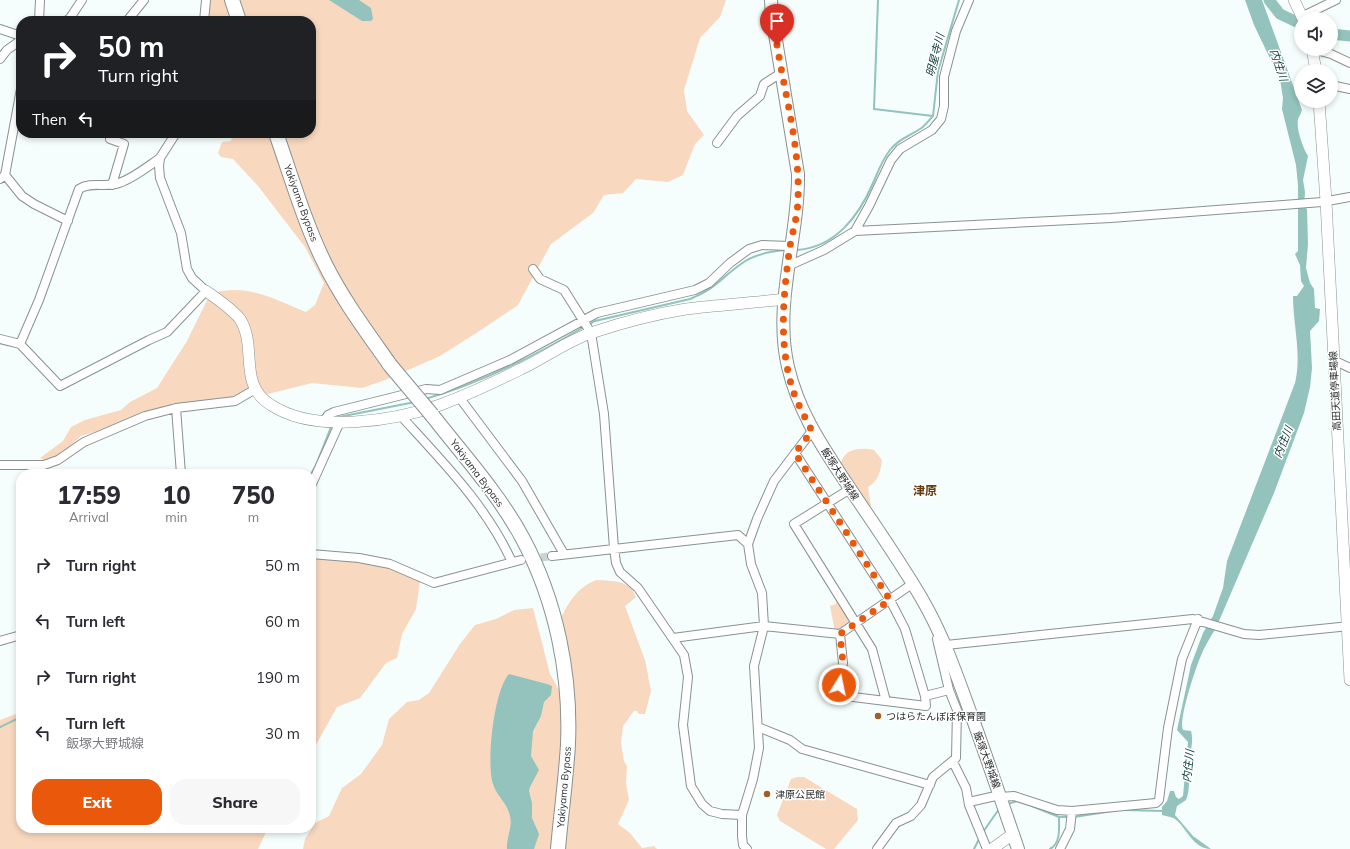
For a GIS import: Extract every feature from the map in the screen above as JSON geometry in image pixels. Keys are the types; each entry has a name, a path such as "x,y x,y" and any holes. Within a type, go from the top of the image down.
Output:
{"highway":[{"path":"232,0 237,16"},
{"name":"Yakiyama Bypass","path":"278,138 301,208 324,262 351,310 390,365 432,415 500,503 523,538 540,572 559,635 568,702 568,743 558,849"}],"main road":[{"name":"飯塚大野城線","path":"771,0 772,16 798,174 798,199 789,256 785,299 784,338 787,366 797,400 812,431 922,598 946,645 1018,849"}],"street":[{"path":"39,16 40,0"},
{"path":"70,16 82,0"},
{"path":"131,16 144,0"},
{"path":"204,16 206,0"},
{"path":"855,231 891,160 900,149 932,130 940,119 944,106 944,77 956,31 969,0"},
{"path":"1294,0 1300,12"},
{"path":"1314,12 1336,0"},
{"path":"0,29 16,34"},
{"path":"0,59 7,50 16,44"},
{"path":"1335,56 1350,63"},
{"path":"717,143 737,116 760,96 764,84 781,73"},
{"path":"1338,86 1350,89"},
{"name":"高田天道停車場線","path":"1319,108 1349,626 1350,680"},
{"path":"16,113 3,177 22,196 34,204 68,221"},
{"path":"20,344 39,300 79,189 85,185 112,185 134,176 160,158 173,138"},
{"path":"110,139 124,144 112,185"},
{"path":"160,158 160,178 181,233 187,269 192,278 239,318 244,327 248,341 251,378 254,390 271,406 299,417 339,424 400,415 439,405 459,397 522,369 591,332 634,320 684,310 785,299"},
{"path":"323,422 328,415 334,412 426,389 440,390 510,360 597,313 695,290 709,283 730,263 749,249 762,245 789,256 824,250 855,231 1111,218 1324,202 1350,196"},
{"path":"533,270 540,279 564,290 591,332 604,414 616,563 620,572 638,588 684,655 688,677 683,725 691,786 702,804 710,811 722,814 742,815"},
{"path":"0,339 20,344 60,386 167,332 206,291"},
{"path":"1334,360 1350,368"},
{"path":"0,465 44,464 58,460 84,442 145,416 176,408 235,401 254,390"},
{"path":"459,397 522,481 564,554"},
{"path":"176,408 181,469"},
{"path":"400,415 454,473 502,539 512,562"},
{"path":"316,475 339,424"},
{"path":"744,848 742,815 754,779 759,748 754,666 764,626 762,593 751,564 748,544 757,519 774,481 812,431"},
{"path":"795,453 890,600 905,629 925,696 926,706 837,695 843,663 840,634"},
{"path":"850,489 794,524 872,649 886,701"},
{"path":"552,556 738,535 748,544"},
{"path":"316,554 360,558 390,564 434,583 522,560"},
{"path":"673,638 764,626 840,634 912,584"},
{"path":"877,849 896,823 911,816 921,805 933,777 953,762 957,754 957,710 949,690 938,643 922,598"},
{"path":"969,802 1002,801 1014,796 1057,810 1072,813 1156,803 1159,800 1168,728 1182,660 1198,619"},
{"path":"946,645 1198,619 1244,634 1259,635 1349,626"},
{"path":"0,641 16,636"},
{"path":"925,696 949,690"},
{"path":"758,727 790,740 802,749 930,785"},
{"path":"953,762 966,788 969,802 986,849"},
{"path":"1060,849 1070,824 1072,813"},
{"path":"992,849 1013,834"}],"shaded area":[{"path":"210,0 726,0 720,17 700,38 684,90 687,111 704,135 695,144 683,175 668,182 636,179 623,193 604,195 593,213 551,244 518,305 440,356 385,380 362,388 312,383 264,395 257,393 115,426 81,436 57,458 46,461 40,458 63,441 71,427 85,420 121,410 130,402 157,388 187,341 210,294 223,291 247,291 271,297 306,312 315,305 324,283 305,247 258,186 233,159 221,157 218,153 222,142 231,141 232,138 316,138 316,16 208,16"},
{"path":"858,449 874,450 882,460 877,479 868,487 871,506 868,507 840,466 841,461 846,454"},
{"path":"316,558 357,561 390,567 420,581 416,609 402,634 397,658 386,663 360,698 337,707 316,745"},
{"path":"597,580 615,581 625,584 630,587 636,597 625,606 645,660 651,691 645,714 639,714 637,711 634,711 623,726 621,743 624,761 627,766 626,783 629,800 618,824 630,833 642,848 654,846 657,849 562,849 568,789 560,620 566,607 574,596 584,586"},
{"path":"836,597 850,623 835,632 830,606 836,604"},
{"path":"533,608 550,674 563,697 564,718 553,849 303,849 305,839 309,833 316,833 316,822 329,816 342,788 361,774 382,745 389,719 407,702 419,700 429,693 460,644 475,625 496,619 514,610"},
{"path":"16,714 16,833 266,833 258,849 0,849 0,720"},
{"path":"804,777 857,809 858,820 834,849 826,849 780,821 777,815 791,779"}],"water":[{"path":"329,0 359,0 371,8 373,19 371,21 362,21"},
{"name":"内住川","path":"1245,0 1262,0 1294,88 1294,108 1301,108 1302,110 1298,119 1298,128 1302,143 1308,156 1303,180 1305,192 1304,207 1307,209 1308,244 1306,268 1310,283 1314,289 1315,308 1320,309 1319,321 1310,331 1312,368 1310,387 1304,413 1274,493 1216,628 1202,654 1185,706 1182,725 1183,730 1191,731 1192,739 1189,762 1189,786 1186,800 1177,806 1175,815 1193,836 1211,849 1199,846 1175,819 1162,815 1162,807 1167,801 1170,791 1174,791 1176,797 1179,799 1183,796 1188,742 1177,730 1191,665 1203,633 1213,616 1223,588 1227,561 1295,383 1298,361 1293,296 1297,296 1304,286 1301,281 1300,265 1295,254 1298,251 1298,185 1296,165 1282,109 1283,98 1280,79 1254,25"},
{"path":"509,674 552,686 551,695 544,702 541,716 533,731 531,756 539,770 529,791 532,803 532,818 539,834 534,849 507,849 511,820 507,807 493,784 491,774 491,744 496,710 499,695"}],"waterway":[{"path":"878,0 874,109 933,116"},
{"name":"明星寺川","path":"933,116 938,71 959,0"},
{"path":"1269,0 1280,14 1294,21"},
{"path":"1338,35 1350,36"},
{"path":"796,250 810,248 823,243 834,237 844,228 861,207 882,162 890,150 900,141 922,128 933,116"},
{"path":"588,325 595,321 690,299 711,288 734,269 751,258 769,252 787,250"},
{"path":"425,399 446,393 526,359 584,327"},
{"path":"339,417 415,402"},
{"path":"314,469 331,427"},
{"path":"0,727 16,719"},
{"path":"1008,804 1017,801"},
{"path":"1032,806 1059,817 1069,817"},
{"path":"983,832 999,809"},
{"path":"1074,817 1119,810"},
{"path":"1125,810 1163,811"},
{"path":"1050,849 1054,846 1058,839 1059,817"},
{"path":"974,849 980,837"}],"tunnel":[{"path":"529,559 552,556"}],"place":[{"name":"つはらたんぽぽ保育園","path":"878,716"},
{"name":"津原公民館","path":"767,794"}],"district":[{"name":"津原","path":"925,490"}],"route":[{"path":"777,45 798,174 798,199 795,224 790,246 785,299 784,338 787,366 797,400 812,431 795,453 890,600 840,634 843,663 839,685"}]}
